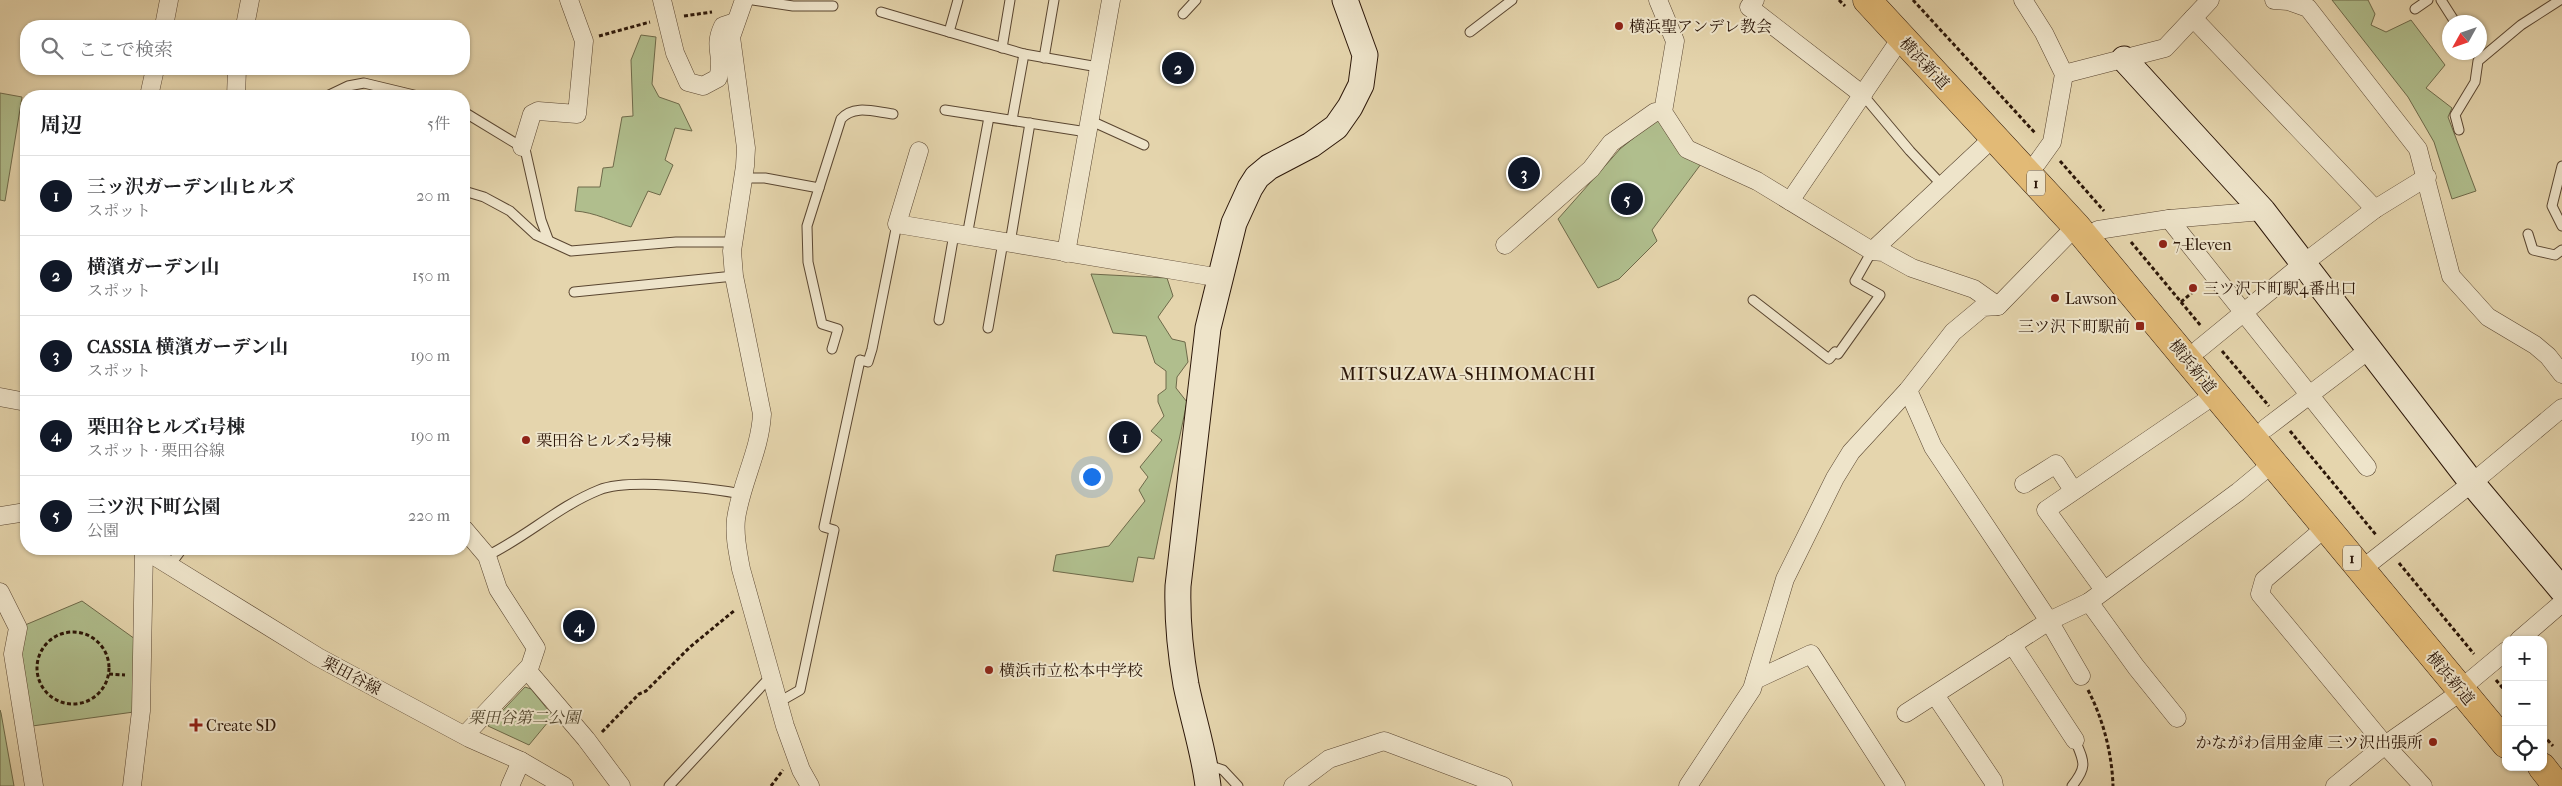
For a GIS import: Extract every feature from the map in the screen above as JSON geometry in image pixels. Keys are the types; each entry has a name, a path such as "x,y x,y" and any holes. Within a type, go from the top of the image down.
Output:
{"highway":[{"name":"横浜新道","path":"1867,0 1994,137 2087,228 2199,349 2266,428 2466,686 2502,738"},
{"name":"横浜新道","path":"1891,0 2037,163 2216,394 2326,527 2466,686 2502,720"},
{"path":"2528,771 2540,786"},
{"path":"2545,771 2557,786"}],"street":[{"path":"165,20 170,0"},
{"path":"246,20 250,0"},
{"path":"522,147 532,114 538,111 577,114 584,41 568,0"},
{"path":"662,0 675,53 688,82 703,86 718,78 722,66 716,39 723,26 734,22"},
{"path":"744,0 734,22 731,37 746,148 733,242 734,276 762,414 761,435 736,519 736,543 749,599 778,702 802,770 810,786"},
{"path":"1066,252 1111,0"},
{"path":"1207,775 1180,650 1177,622 1178,586 1208,328 1234,222 1250,188 1257,177 1269,167 1311,144 1336,127 1350,107 1361,85 1365,54 1345,0"},
{"path":"1658,0 1675,41 1663,112 1687,149 1757,181 1872,251 1883,252 1912,268 1974,288 1998,306"},
{"path":"1755,0 1748,7 1863,94"},
{"path":"2023,0 2044,33 2064,74 2052,142 2037,163"},
{"path":"2064,74 2165,48 2210,0"},
{"path":"2283,0 2308,8 2418,149 2427,177 2451,276 2488,317 2534,345 2548,356 2562,374"},
{"path":"2193,18 2374,209"},
{"path":"1790,201 1901,38"},
{"path":"2124,60 2263,211 2472,483 2562,590"},
{"path":"150,90 154,75"},
{"path":"236,90 237,75"},
{"path":"1505,245 1591,169 1611,143 1655,112 1663,112"},
{"path":"1872,251 1994,137"},
{"path":"920,151 897,224 1221,278"},
{"path":"2199,349 2304,263 2374,209 2427,177"},
{"path":"1688,786 1752,689 1785,579 1835,478 1851,452 1908,390 1953,332 1983,307 1998,306 2087,228 2263,211"},
{"path":"2169,219 2308,395 2368,467"},
{"path":"2266,428 2370,349"},
{"path":"1908,390 1933,447 2049,620 2081,676"},
{"path":"2104,590 2046,510 2216,394"},
{"path":"0,397 20,401"},
{"path":"2370,562 2472,483 2562,408"},
{"path":"1906,713 2049,620 2089,602 2238,492 2273,463"},
{"path":"2024,484 2056,464 2073,490"},
{"path":"0,516 20,513"},
{"path":"2326,527 2264,580 2260,594 2385,745 2423,786"},
{"path":"465,735 527,670 536,648 498,589 487,556 470,536"},
{"path":"132,786 141,710 146,555"},
{"name":"栗田谷線","path":"153,555 318,657 465,735 520,761 564,786"},
{"path":"0,592 18,628 12,654 34,786"},
{"path":"2089,602 2136,667 2177,718"},
{"path":"2523,636 2562,603"},
{"path":"2012,644 2075,740"},
{"path":"1755,680 1811,654 1896,786"},
{"path":"2335,786 2385,745 2466,686 2502,654"},
{"path":"527,670 590,744 620,786"},
{"path":"1935,694 1993,781 1994,786"},
{"path":"1293,786 1329,759 1384,741 1503,786"},
{"path":"510,786 520,761"}],"lane":[{"path":"753,0 794,6 833,6"},
{"path":"949,32 958,0"},
{"path":"1002,48 1010,0"},
{"path":"1044,58 1054,0"},
{"path":"1183,14 1196,0"},
{"path":"1470,32 1512,0"},
{"path":"2415,9 2428,0"},
{"path":"2441,0 2451,15"},
{"path":"2487,48 2560,0"},
{"path":"881,12 1024,54 1098,68"},
{"path":"1012,120 1024,54"},
{"path":"2459,130 2455,115 2475,82 2476,60"},
{"path":"340,90 348,86 364,83 393,90"},
{"path":"1863,94 1942,185"},
{"path":"832,349 838,329 822,324 808,262 806,226 841,119 848,112 858,110 893,114"},
{"path":"944,110 1030,123 1088,126 1144,144"},
{"path":"470,116 525,149 540,220 548,239"},
{"path":"939,320 989,117"},
{"path":"988,328 1007,243 1030,123"},
{"path":"2562,166 2552,206 2562,226"},
{"path":"743,178 766,178 819,188"},
{"path":"470,193 484,197 510,211 536,235 571,251 676,242 733,242"},
{"path":"778,702 800,690 834,530 824,527 860,360 868,362 872,349 897,224"},
{"path":"2528,234 2533,250 2555,255 2562,250"},
{"path":"1753,300 1829,359 1835,352 1838,354 1880,295 1855,281 1872,251"},
{"path":"574,292 734,276"},
{"path":"487,556 508,546 575,502 599,490 624,484 742,494"},
{"path":"170,566 178,555"},
{"path":"669,786 771,675"},
{"path":"2072,786 2082,773 2084,763 2075,740"},
{"path":"1207,775 1223,770 1238,786"}],"path":[{"path":"2181,302 2194,291"},
{"path":"590,744 639,694 646,691 676,659 749,599"},
{"path":"76,632 88,635 98,642 105,651 109,668 105,686 97,695 87,701 76,704 64,703 53,698 41,684 37,667 39,656 45,645 59,635 76,632"},
{"path":"2081,676 2099,709 2112,768 2113,786"}],"green space":[{"path":"2332,0 2368,0 2375,14 2371,25 2386,32 2411,20 2445,65 2426,88 2452,108 2448,117 2476,191 2452,199 2434,142 2408,97"},
{"path":"641,35 656,37 652,84 659,97 679,104 692,131 675,128 665,160 673,165 660,195 648,191 631,227 596,215 575,211 578,187 600,187 603,168 613,167 622,117 633,116 631,60"},
{"path":"0,93 20,97 20,109 5,201 0,200"},
{"path":"1657,119 1701,164 1652,230 1657,241 1619,279 1598,288 1558,219 1620,149"},
{"path":"1091,274 1167,278 1173,296 1158,317 1172,339 1185,342 1188,362 1177,377 1176,388 1187,402 1154,559 1138,557 1133,582 1053,571 1056,555 1109,546 1145,501 1139,490 1148,477 1140,467 1162,440 1151,431 1164,416 1158,402 1158,395 1166,389 1166,371 1155,363 1146,336 1113,333"},
{"path":"82,601 142,644 141,711 25,727 18,628"},
{"name":"栗田谷第二公園","path":"525,687 531,689 553,716 529,745 488,726"},
{"path":"0,710 1,713 14,786 0,786"}],"place":[{"name":"横浜聖アンデレ教会","path":"1619,26"},
{"name":"横濱ガーデン山","path":"1178,68"},
{"name":"CASSIA 横濱ガーデン山","path":"1524,173"},
{"name":"三ツ沢下町公園","path":"1627,199"},
{"name":"7-Eleven","path":"2163,244"},
{"name":"三ツ沢下町駅4番出口","path":"2193,288"},
{"name":"Lawson","path":"2055,298"},
{"name":"三ツ沢下町駅前","path":"2140,326"},
{"name":"三ッ沢ガーデン山ヒルズ","path":"1125,437"},
{"name":"栗田谷ヒルズ2号棟","path":"526,440"},
{"name":"栗田谷ヒルズ1号棟","path":"579,626"},
{"name":"横浜市立松本中学校","path":"989,670"},
{"name":"Create SD","path":"196,725"},
{"name":"かながわ信用金庫 三ツ沢出張所","path":"2433,742"}],"district":[{"name":"MITSUZAWA-SHIMOMACHI","path":"1468,374"}]}
